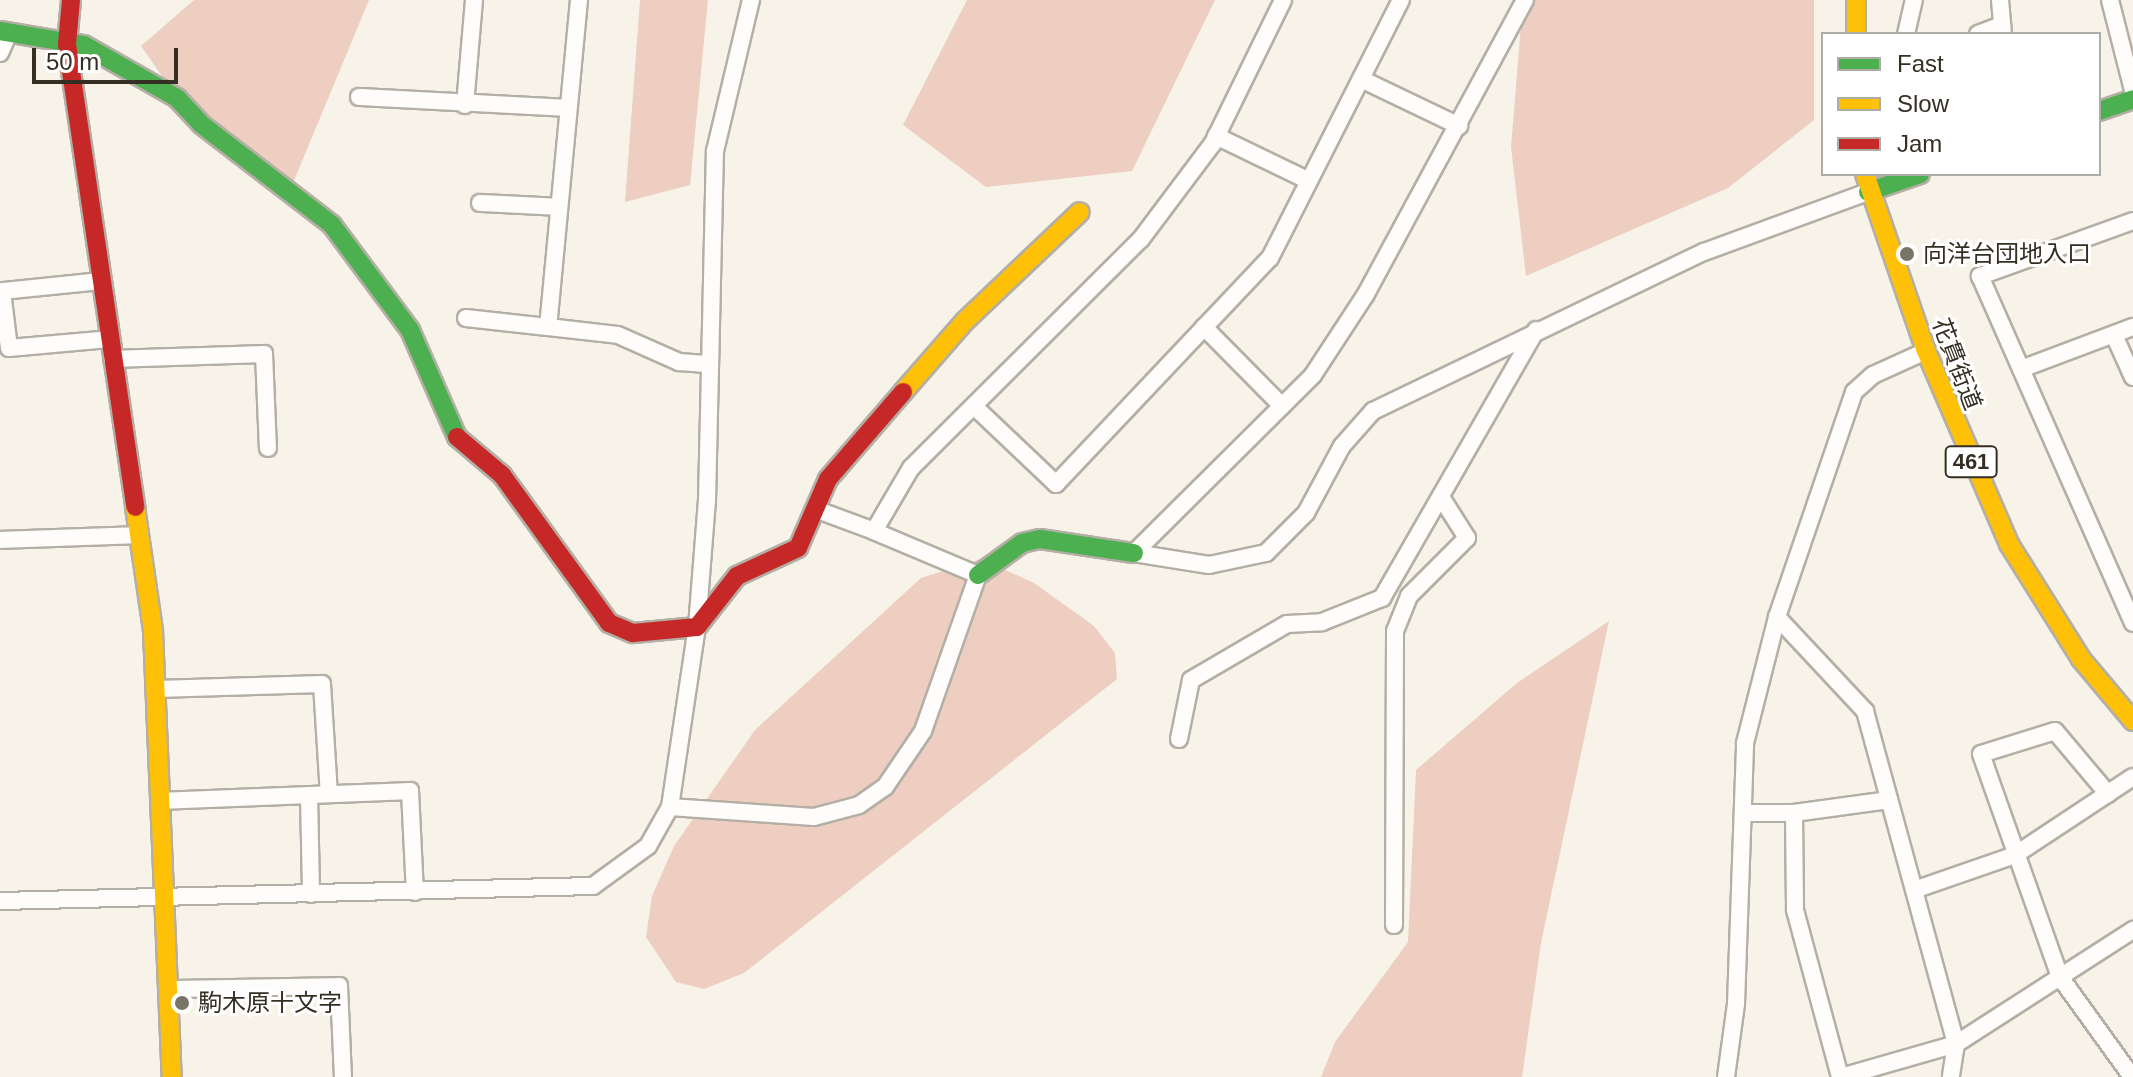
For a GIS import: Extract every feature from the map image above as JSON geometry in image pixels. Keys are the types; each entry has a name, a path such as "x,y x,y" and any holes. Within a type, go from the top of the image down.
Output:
{"main road":[{"path":"71,0 67,44 140,535 156,689 172,1077"},
{"path":"1856,0 1856,32"},
{"path":"4,32 84,45 177,98 201,124 332,225 410,330 450,431 502,475 609,623 633,633 697,627 737,576 798,548 828,479 965,321 1080,212"},
{"path":"2101,110 2133,99"},
{"path":"1867,183 1908,176"},
{"name":"花貫街道","path":"1867,183 1926,351 2009,544 2066,637 2133,721"},
{"path":"978,575 1022,543 1040,539 1134,553"}],"street":[{"path":"465,105 474,0"},
{"path":"548,327 566,108 579,0"},
{"path":"0,901 593,886 648,846 670,807 697,627 710,364 715,151 751,0"},
{"path":"874,531 911,468 977,409 1141,239 1216,136 1283,0"},
{"path":"977,409 1056,484 1270,258 1401,0"},
{"path":"1134,553 1313,375 1366,294 1525,0"},
{"path":"1906,32 1914,0"},
{"path":"2000,0 2003,30"},
{"path":"2110,0 2133,90"},
{"path":"0,53 4,32"},
{"path":"1361,79 1459,126"},
{"path":"359,97 566,108"},
{"path":"1216,136 1309,181"},
{"path":"1134,553 1209,565 1266,553 1306,513 1359,421 1536,330 1704,252 1867,183"},
{"path":"480,203 558,207"},
{"path":"2133,221 1980,276 2133,623"},
{"path":"101,281 2,291 9,348 109,339"},
{"path":"466,318 618,335 679,362 710,364"},
{"path":"1204,327 1282,406"},
{"path":"2021,369 2133,327"},
{"path":"1179,739 1191,680 1287,624 1322,622 1382,598 1443,500 1536,330"},
{"path":"2114,335 2133,377"},
{"path":"1726,1077 1744,813 1745,743 1777,617 1824,464 1854,392 1873,375 1926,351"},
{"path":"112,359 264,354 268,448"},
{"path":"1394,925 1395,631 1409,596 1467,538 1443,500"},
{"path":"670,807 814,817 859,805 885,787 923,731 978,575 815,509"},
{"path":"0,540 140,535"},
{"path":"1777,617 1865,711 1956,1044 1951,1077"},
{"path":"156,689 322,684 329,794"},
{"path":"2108,794 2055,731 1981,754 2060,977 2123,1074"},
{"path":"1914,890 2015,855 2133,777"},
{"path":"160,801 410,791 415,892"},
{"path":"309,795 311,894"},
{"path":"1744,813 1794,813 1889,800"},
{"path":"1794,813 1795,910 1840,1077 1956,1044 2133,930"},
{"path":"168,989 339,986 343,1077"}],"shaded area":[{"path":"194,0 369,0 293,183 190,116 141,46"},
{"path":"640,0 708,0 690,185 625,202"},
{"path":"967,0 1215,0 1132,171 986,187 903,125"},
{"path":"1523,0 1814,0 1814,120 1728,188 1526,276 1511,147"},
{"path":"981,559 1034,583 1094,626 1115,653 1117,679 744,973 704,989 676,982 646,937 652,896 674,846 755,730 921,578"},
{"path":"1609,621 1541,943 1522,1077 1321,1077 1335,1042 1408,942 1416,770 1517,683"}],"traffic: fast":[{"path":"0,31 84,45 177,98 201,124 332,225 410,330 457,437"},
{"path":"2101,110 2133,99"},
{"path":"1868,192 1914,176"},
{"path":"978,575 1022,543 1040,539 1134,553"}],"traffic: slow":[{"path":"1856,0 1856,32"},
{"path":"1866,176 1926,351 2009,544 2081,659 2133,721"},
{"path":"903,392 965,321 1080,212"},
{"path":"135,507 153,631 172,1077"}],"traffic: jam":[{"path":"71,0 67,44 135,507"},
{"path":"457,437 502,475 609,623 633,633 697,627 737,576 798,548 828,479 903,392"}],"place":[{"name":"向洋台団地入口","path":"1907,254"},
{"name":"駒木原十文字","path":"182,1003"}]}
